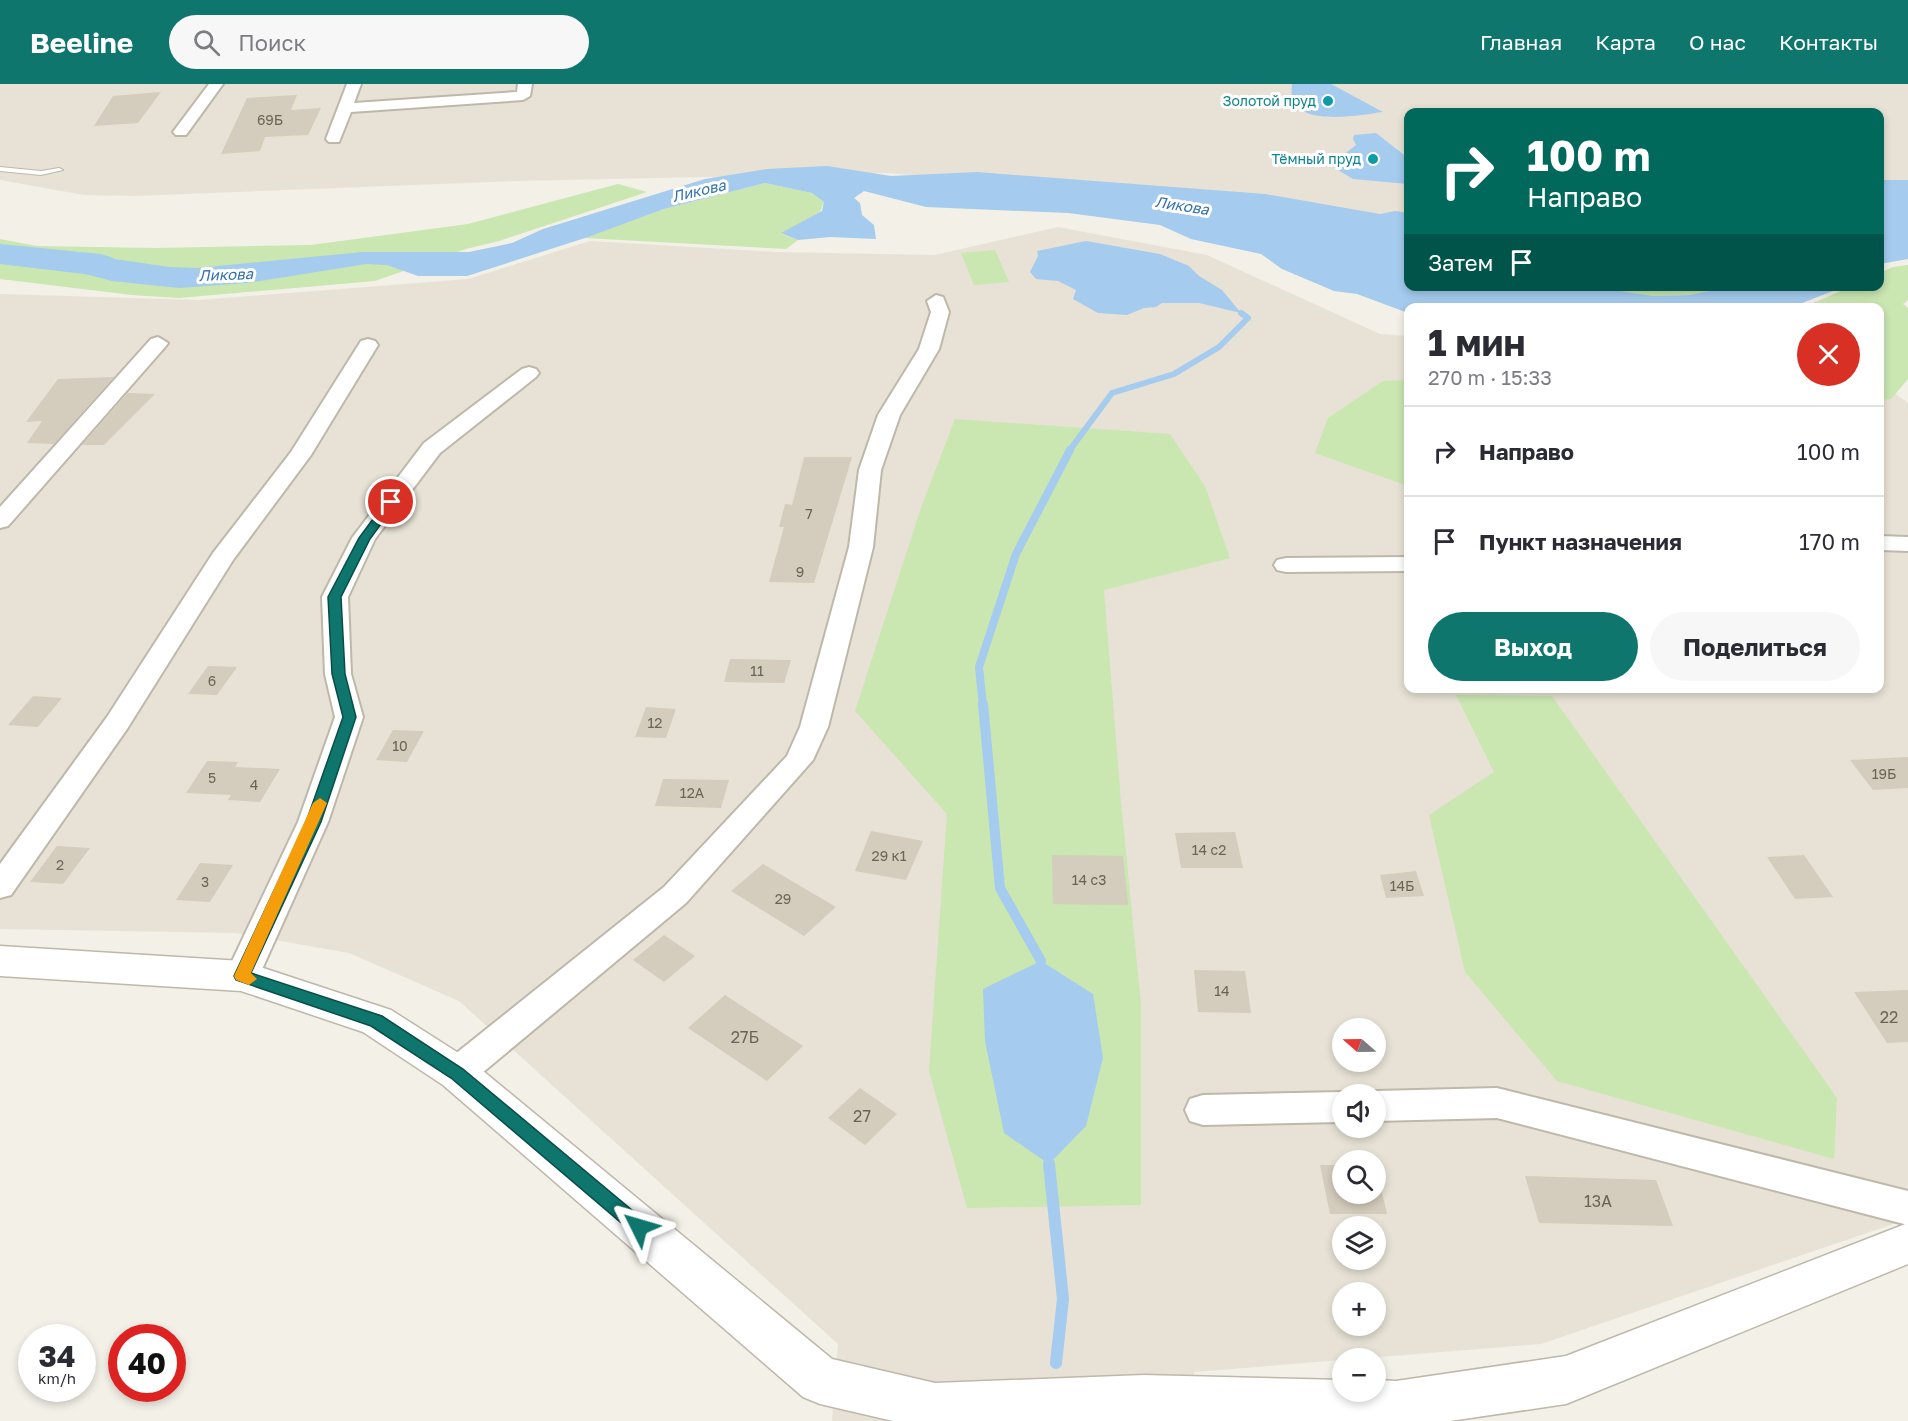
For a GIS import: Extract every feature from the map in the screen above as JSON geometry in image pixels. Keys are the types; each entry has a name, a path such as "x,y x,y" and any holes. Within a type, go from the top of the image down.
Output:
{"street":[{"path":"181,132 216,84"},
{"path":"334,139 354,84"},
{"path":"345,108 523,96 525,84"},
{"path":"457,1074 675,894 799,760 814,727 861,547 870,470 889,415 929,349 940,312 936,301"},
{"path":"0,521 158,343"},
{"path":"0,886 117,723 222,558 300,455 368,345"},
{"path":"242,976 313,822 349,717 338,674 334,597 364,538 432,448 529,373"},
{"path":"1884,543 1908,544"},
{"path":"1286,565 1404,564"},
{"path":"0,961 242,976 377,1021 457,1074 820,1380 935,1407 1144,1399 1396,1405 1566,1380 1908,1243"},
{"path":"1386,1106 1497,1103 1908,1208"},
{"path":"1203,1110 1332,1107"}],"lane":[{"path":"0,169 41,173 59,170"}],"shaded area":[{"path":"0,84 1908,84 1908,184 1884,187 1884,108 1404,108 1404,224 1116,190 886,173 517,181 136,196 84,195 0,180"},
{"path":"1058,227 1207,255 1380,334 1404,336 1404,693 1884,693 1884,385 1908,403 1908,1219 1541,1344 1386,1357 1386,1348 1332,1348 1332,1361 1194,1372 1197,1421 832,1421 838,1344 459,1001 349,953 236,933 0,929 0,294 199,300 468,279 590,241 777,252 935,255"}],"green space":[{"path":"765,183 812,193 824,202 820,212 782,234 798,240 786,249 584,238 664,209"},
{"path":"618,184 647,192 499,241 466,249 375,281 179,298 132,295 0,279 0,239 37,246 155,248 311,245 468,224"},
{"path":"995,250 1009,282 974,285 961,253"},
{"path":"1908,265 1908,300 1903,304 1908,308 1908,379 1891,399 1884,400 1884,303 1813,303 1841,291 1884,291 1884,271"},
{"path":"1604,291 1719,291 1661,296"},
{"path":"1404,380 1404,485 1315,453 1328,418 1383,381"},
{"path":"955,419 1170,434 1205,486 1230,558 1104,590 1121,802 1141,1005 1141,1205 967,1208 929,1071 947,814 855,711 922,505"},
{"path":"1456,695 1552,696 1837,1098 1834,1159 1557,1081 1465,972 1429,815 1494,772"}],"water":[{"name":"Золотой пруд","path":"1292,84 1331,84 1383,112 1332,117 1318,116 1297,106 1292,97"},
{"name":"Тёмный пруд","path":"1376,133 1404,155 1404,184 1353,179 1330,165 1356,145 1354,135"},
{"path":"827,166 891,176 977,172 1265,194 1380,214 1395,211 1404,212 1404,291 1619,291 1653,296 1689,295 1710,291 1833,291 1802,303 1404,303 1404,312 1357,294 1334,291 1282,269 1261,254 1191,239 1160,225 1068,213 926,207 864,191 854,198 860,203 862,215 874,225 876,239 830,237 798,240 781,233 822,211 824,202 812,193 765,183 664,209 588,237 467,276 418,276 387,265 366,264 247,283 179,288 112,281 36,261 25,255 74,253 169,267 197,268 363,252 469,252 512,243 543,229 705,179 767,169"},
{"path":"1884,180 1908,180 1908,259 1884,263"},
{"path":"1086,241 1160,254 1189,266 1199,276 1222,290 1241,313 1199,303 1162,303 1156,307 1144,308 1127,315 1098,313 1073,299 1076,290 1058,281 1036,279 1030,272 1038,256 1037,251"},
{"path":"1041,961 1093,994 1103,1058 1086,1126 1049,1164 1004,1133 985,1041 983,989"}],"building":[{"path":"161,92 138,123 94,126 113,96"},
{"path":"297,95 291,110 321,108 308,135 265,137 260,151 221,154 247,98"},
{"path":"114,377 54,444 27,443 42,421 26,422 58,379"},
{"path":"128,393 155,394 104,445 82,445"},
{"path":"804,457 852,457 814,583 769,582 784,527 779,527 785,504 792,505"},
{"path":"730,659 791,660 784,683 724,682"},
{"path":"208,666 237,667 217,695 188,694"},
{"path":"33,696 62,698 38,727 8,725"},
{"path":"646,707 676,709 666,738 635,737"},
{"path":"393,730 424,731 407,762 376,760"},
{"path":"1908,757 1908,788 1873,790 1850,760"},
{"path":"207,761 238,762 235,767 280,769 260,802 228,800 231,795 186,793"},
{"path":"663,779 729,780 721,808 655,806"},
{"path":"871,831 923,841 906,880 855,871"},
{"path":"1235,832 1243,868 1181,868 1175,833"},
{"path":"57,846 90,848 63,884 30,882"},
{"path":"1052,855 1123,856 1128,905 1053,904"},
{"path":"1804,855 1833,897 1795,899 1767,857"},
{"path":"200,863 233,865 210,902 176,900"},
{"path":"763,864 836,907 804,936 731,891"},
{"path":"1416,871 1424,896 1386,898 1380,875"},
{"path":"664,935 695,956 664,982 633,960"},
{"path":"1194,970 1245,971 1251,1013 1198,1012"},
{"path":"1908,990 1908,1042 1887,1043 1854,992"},
{"path":"725,995 803,1046 767,1081 688,1028"},
{"path":"860,1088 897,1114 865,1145 828,1118"},
{"path":"1320,1165 1332,1165 1332,1204 1385,1204 1387,1214 1330,1214"},
{"path":"1525,1176 1656,1180 1673,1226 1539,1223"}],"waterway":[{"name":"Ликова","path":"0,254 101,265"},
{"path":"1069,451 1112,393 1174,374 1219,347 1248,318 1241,313"},
{"path":"983,706 979,667 1016,554 1070,450"},
{"path":"983,704 1000,888 1041,961"},
{"path":"1049,1164 1063,1299 1056,1363"}],"slow traffic":[{"path":"249,979 242,976 320,803"}],"place":[{"name":"Золотой пруд","path":"1328,101"},
{"name":"Тёмный пруд","path":"1373,159"}],"route":[{"path":"391,502 364,538 334,597 338,674 349,717 313,822 242,976 377,1021 457,1074 639,1227"}]}
